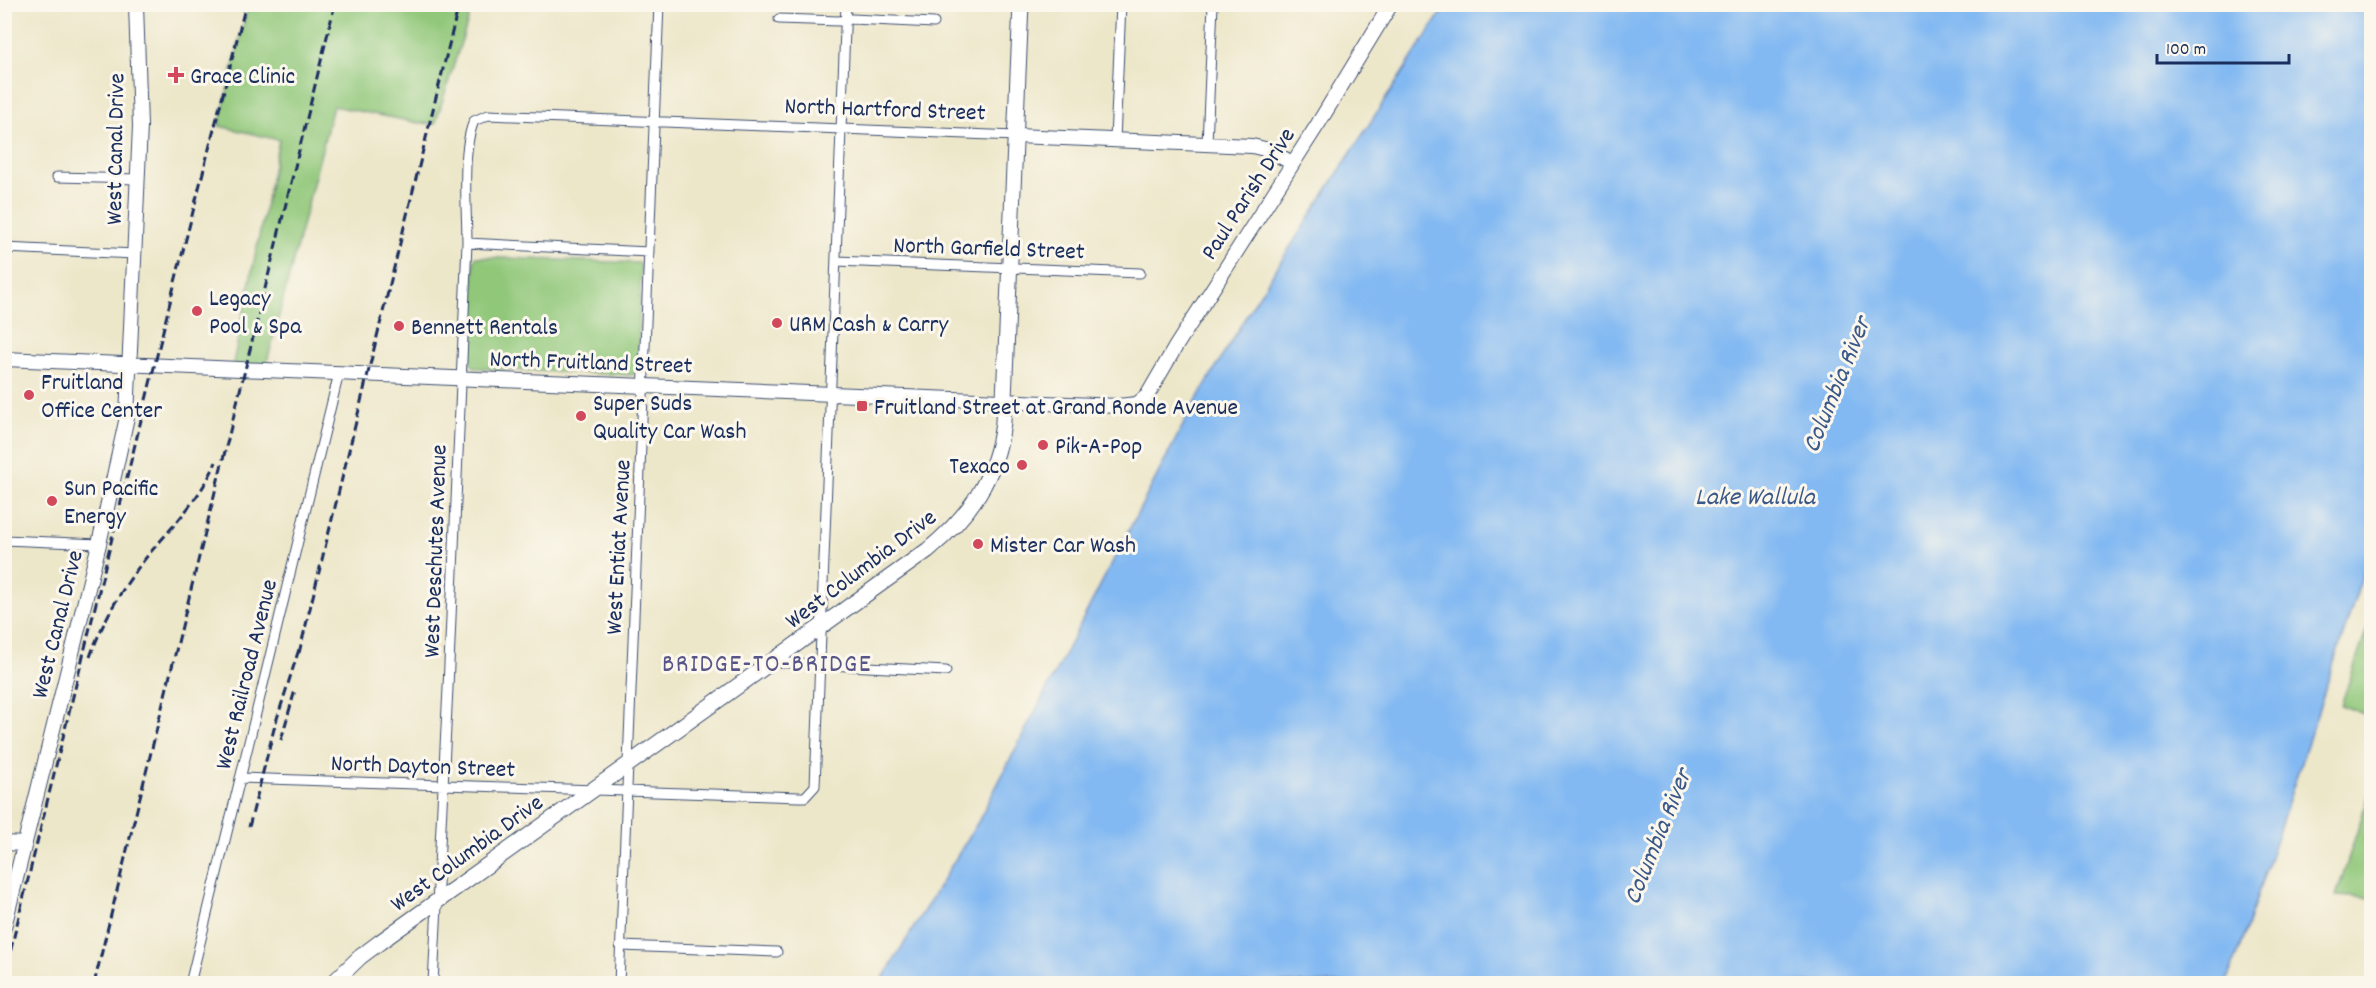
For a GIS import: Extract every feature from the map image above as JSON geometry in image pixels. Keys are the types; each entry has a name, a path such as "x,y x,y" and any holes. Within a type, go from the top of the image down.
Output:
{"main road":[{"name":"West Columbia Drive","path":"337,979 369,949 928,550 965,514 979,495 993,469 1000,444 1004,400 1021,4"}],"street":[{"name":"West Canal Drive","path":"4,927 124,439 130,364 140,108 136,4"},
{"name":"West Entiat Avenue","path":"619,984 659,4"},
{"path":"820,665 846,4"},
{"path":"1115,141 1121,4"},
{"path":"1207,144 1213,4"},
{"name":"Paul Parish Drive","path":"1139,403 1147,396 1176,346 1391,4"},
{"path":"779,19 934,23"},
{"name":"North Hartford Street","path":"474,121 488,116 1257,146 1292,163"},
{"name":"West Deschutes Avenue","path":"433,984 461,378 469,139 474,121"},
{"path":"57,177 138,179"},
{"path":"466,243 649,252"},
{"path":"4,248 135,254"},
{"name":"North Garfield Street","path":"836,261 1140,273"},
{"name":"North Fruitland Street","path":"4,359 1125,406 1139,403"},
{"name":"West Railroad Avenue","path":"190,984 339,373"},
{"path":"4,540 99,544"},
{"path":"771,662 946,671"},
{"name":"North Dayton Street","path":"240,778 443,784 626,793 805,797 815,786 820,665"},
{"path":"4,843 25,844"},
{"path":"621,946 777,952"},
{"path":"325,984 337,979"}],"green space":[{"path":"248,5 473,5 435,124 333,106 265,370 232,368 279,140 219,126"},
{"path":"476,257 639,263 641,266 636,372 632,375 476,368 470,363 474,259"},
{"path":"2372,617 2371,717 2341,705"},
{"path":"2371,789 2371,898 2336,896"}],"water":[{"name":"Lake Wallula","path":"1446,5 2371,5 2371,550 2244,936 2226,983 880,983 978,822 1194,404 1251,308"}],"railway":[{"path":"4,977 175,282 246,4"},
{"path":"94,984 335,4"},
{"path":"299,653 459,4"},
{"path":"90,657 101,630 123,590 195,499 216,462"},
{"path":"249,827 275,725 300,646"},
{"path":"281,740 295,690"}],"place":[{"name":"Grace Clinic","path":"176,75"},
{"name":"Legacy Pool & Spa","path":"197,311"},
{"name":"URM Cash & Carry","path":"777,323"},
{"name":"Bennett Rentals","path":"399,326"},
{"name":"Fruitland Office Center","path":"29,395"},
{"name":"Fruitland Street at Grand Ronde Avenue","path":"862,406"},
{"name":"Super Suds Quality Car Wash","path":"581,416"},
{"name":"Pik-A-Pop","path":"1043,445"},
{"name":"Texaco","path":"1022,465"},
{"name":"Sun Pacific Energy","path":"52,501"},
{"name":"Mister Car Wash","path":"978,544"}],"district":[{"name":"BRIDGE-TO-BRIDGE","path":"767,662"}],"water label":[{"name":"Columbia River","path":"1835,384"},
{"name":"Columbia River","path":"1656,836"}]}
